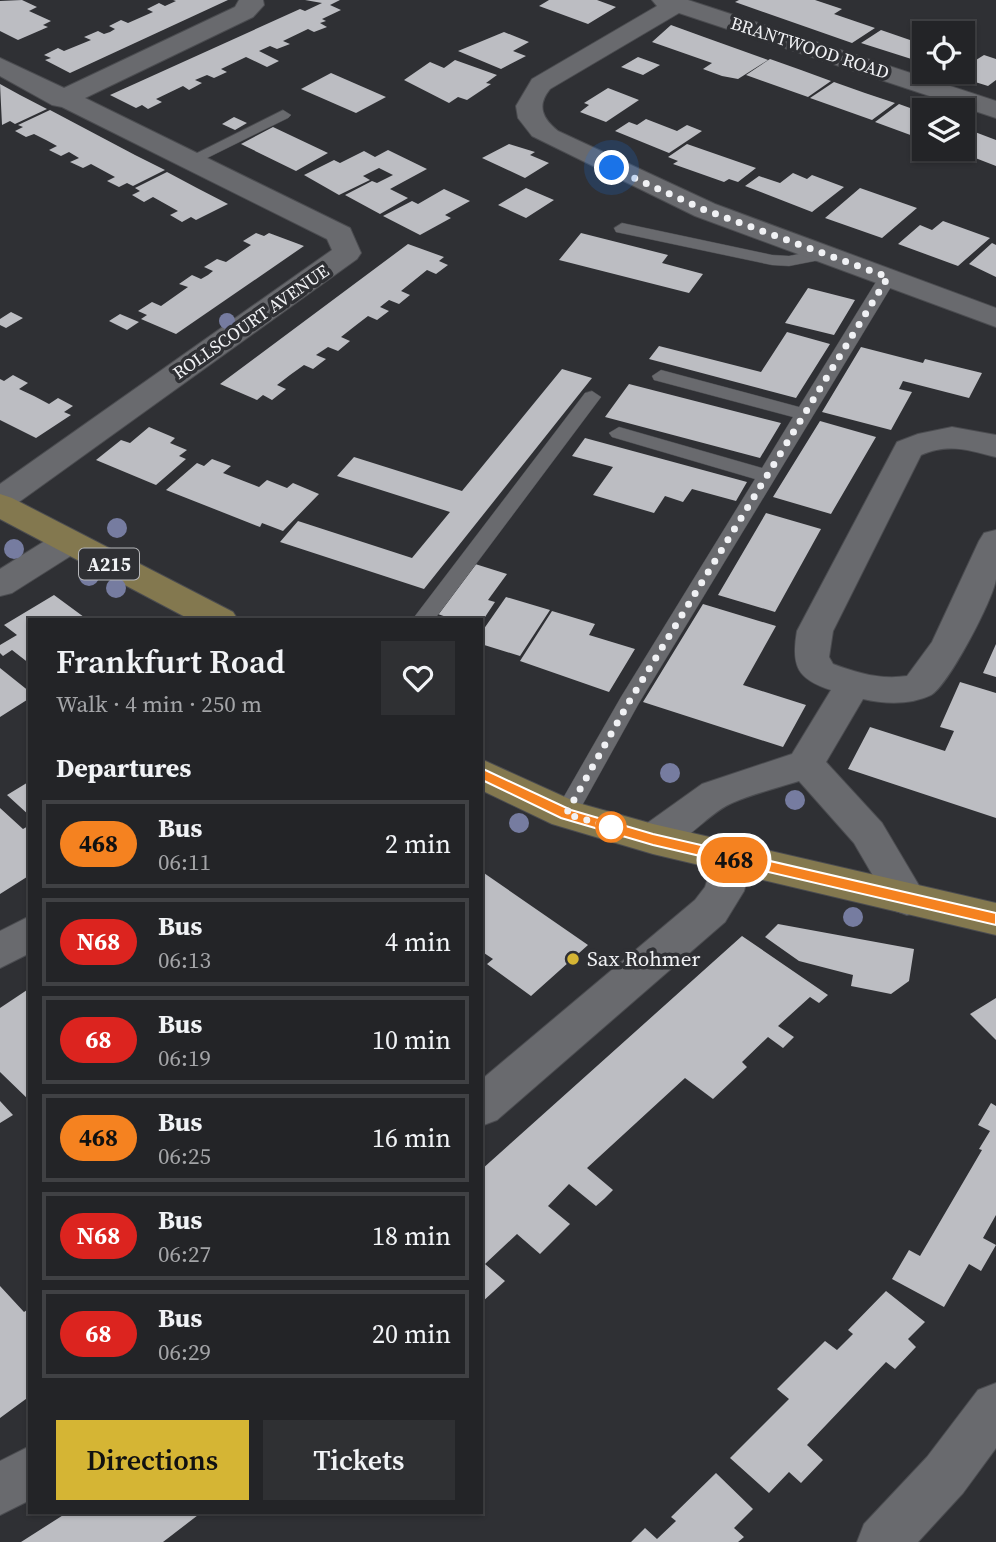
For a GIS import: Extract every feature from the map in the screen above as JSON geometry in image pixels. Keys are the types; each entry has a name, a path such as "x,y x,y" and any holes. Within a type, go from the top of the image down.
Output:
{"main road":[{"name":"A215","path":"0,506 216,618"},
{"path":"483,774 566,814 653,839 732,860 907,899 994,914"}],"street":[{"path":"61,99 244,12 252,5 251,0"},
{"path":"670,2 541,84 532,94 528,115 535,126 549,137 705,210 996,318"},
{"name":"BRANTWOOD ROAD","path":"670,2 996,110"},
{"name":"ROLLSCOURT AVENUE","path":"0,66 61,99 340,234 347,253 0,500"},
{"path":"992,436 930,438 908,449 815,631 811,657 820,673 853,684 894,691 922,684 937,666 996,541"},
{"path":"0,585 68,542"},
{"path":"653,839 716,794 806,764 853,684"},
{"path":"806,764 868,833 907,899"},
{"path":"483,1105 710,911 724,891 732,860"},
{"path":"0,952 28,933"},
{"path":"883,1542 945,1475 993,1417"},
{"path":"0,1490 28,1472"}],"lane":[{"path":"189,161 284,115"},
{"path":"622,228 772,260 789,261 824,254"},
{"path":"566,814 629,702 888,277"},
{"path":"661,376 804,414"},
{"path":"424,618 592,397"},
{"path":"619,433 767,475"}],"building":[{"path":"22,0 37,7 29,11 51,21 43,25 48,27 18,40 0,31 0,1"},
{"path":"173,0 228,0 70,73 45,60 51,58 44,55 58,48 64,51 91,40 84,37 98,31 104,34 110,32 115,29 109,26 121,20 128,23 153,12 147,9 159,3 165,6 176,1"},
{"path":"305,0 340,0 330,5 341,10 322,19 326,21 320,23 327,27 314,32 308,29 283,41 290,44 277,49 270,46 259,51 279,61 267,67 246,57 221,69 227,72 214,78 207,75 195,80 202,83 189,90 183,86 156,99 162,102 148,109 142,105 136,108 110,95 300,9 305,11 322,3"},
{"path":"549,0 597,0 616,7 588,24 539,6"},
{"path":"815,0 842,9 834,14 875,28 852,43 735,2"},
{"path":"671,25 768,60 738,79 722,76 703,69 712,63 652,42"},
{"path":"881,30 912,38 912,59 861,43"},
{"path":"504,32 529,42 513,51 526,56 501,69 458,51"},
{"path":"984,55 996,59 996,80 988,86 975,82 975,60"},
{"path":"638,57 660,65 643,75 621,67"},
{"path":"770,59 831,81 808,97 746,75"},
{"path":"455,60 497,75 486,83 491,84 467,100 458,97 449,103 404,80 430,62 444,68"},
{"path":"331,73 386,97 356,113 301,89"},
{"path":"834,82 895,103 872,120 810,98"},
{"path":"0,84 47,109 15,124 10,121 2,125"},
{"path":"608,88 639,100 606,122 580,112 589,105 584,103"},
{"path":"899,104 912,109 912,136 875,122"},
{"path":"50,110 165,170 133,186 127,183 119,187 107,181 115,177 91,164 83,168 70,162 79,158 69,152 61,156 49,150 57,146 46,140 34,134 26,137 15,131 23,127 18,125"},
{"path":"234,117 247,123 235,130 222,124"},
{"path":"646,119 677,131 687,125 702,131 669,153 615,131 629,122 637,125"},
{"path":"273,127 328,153 296,171 241,144"},
{"path":"975,132 996,140 996,166 975,158"},
{"path":"509,144 535,152 530,155 549,163 525,178 482,158"},
{"path":"687,144 756,168 738,182 729,179 724,182 673,164 678,161 668,157"},
{"path":"388,150 427,169 390,189 408,198 380,214 345,195 372,181 377,183 393,175 379,168 363,176 370,180 339,195 304,175 334,160 340,163 364,151 375,157"},
{"path":"167,172 228,204 196,220 191,217 182,222 170,215 178,211 153,197 144,202 132,195 140,191 135,188"},
{"path":"793,173 807,179 812,175 844,187 812,212 745,186 759,176 780,183"},
{"path":"526,188 554,200 526,218 498,205"},
{"path":"860,188 917,208 882,238 825,218"},
{"path":"444,189 470,201 445,215 451,218 420,235 383,216 412,201 418,204"},
{"path":"943,221 990,238 958,266 898,244 920,225 932,230"},
{"path":"256,233 264,236 269,233 304,246 176,334 141,319 147,315 138,311 152,302 161,306 188,287 179,284 192,275 201,279 208,275 213,271 204,267 217,259 226,262 251,245 243,241"},
{"path":"581,233 668,255 662,263 703,274 689,293 559,260"},
{"path":"992,243 996,245 996,277 969,264"},
{"path":"408,244 444,257 439,261 448,265 436,274 427,270 401,291 410,295 399,304 389,300 380,307 389,311 377,320 368,316 355,326 341,337 350,341 338,351 328,347 316,355 326,359 313,369 304,365 290,375 277,385 286,389 272,400 263,395 257,400 220,384"},
{"path":"808,288 855,300 834,335 785,323"},
{"path":"11,312 23,318 6,328 0,325 0,319"},
{"path":"120,314 139,322 127,330 109,321"},
{"path":"787,332 830,344 796,398 649,359 659,346 761,372"},
{"path":"861,347 923,363 925,359 982,373 969,398 903,381 899,389 912,392 891,430 822,412"},
{"path":"562,369 592,378 424,589 280,542 298,521 412,558 450,512 337,476 354,457 462,491"},
{"path":"13,375 28,383 19,389 49,404 58,398 73,406 64,412 71,415 36,438 0,420 0,379 4,381"},
{"path":"629,384 781,423 760,458 605,417"},
{"path":"820,421 876,437 831,514 773,497"},
{"path":"149,427 175,438 170,443 187,450 179,456 186,459 156,485 96,460 121,440 130,443"},
{"path":"585,438 747,482 736,501 692,489 683,502 665,496 654,513 593,495 613,467 572,456"},
{"path":"212,459 231,466 223,473 259,487 267,480 287,488 293,483 319,494 283,531 262,523 260,527 166,490 197,463 204,466"},
{"path":"766,513 821,529 775,612 718,595"},
{"path":"472,563 507,574 488,600 495,602 483,620 449,618 435,613"},
{"path":"54,595 85,618 28,618 28,662 12,650 3,656 0,653 0,645 17,635 4,625"},
{"path":"506,597 550,610 520,656 483,645 483,630"},
{"path":"703,604 776,626 743,685 806,705 783,747 643,702"},
{"path":"552,611 595,624 589,635 635,649 609,692 520,661"},
{"path":"996,644 996,677 983,673"},
{"path":"0,668 28,690 28,699 0,717"},
{"path":"960,682 996,693 996,818 848,769 870,727 945,751 954,731 940,727"},
{"path":"28,782 28,814 7,795"},
{"path":"0,808 23,829 28,826 28,876 0,894"},
{"path":"483,872 588,945 531,996 487,964 493,959 483,952"},
{"path":"778,924 914,949 909,981 891,994 851,986 853,975 799,961 765,937"},
{"path":"742,936 828,995 819,1003 810,997 778,1026 794,1037 783,1048 768,1037 742,1062 747,1067 713,1099 685,1078 587,1168 613,1190 604,1199 596,1206 569,1184 548,1206 570,1224 540,1254 517,1234 485,1264 505,1281 483,1301 483,1168"},
{"path":"28,989 28,1099 0,1072 0,1008"},
{"path":"996,998 996,1040 970,1014"},
{"path":"0,1101 13,1115 0,1123"},
{"path":"991,1103 996,1106 996,1215 983,1238 996,1245 981,1271 969,1264 944,1307 892,1279 909,1250 920,1256 982,1150 979,1149 990,1131 978,1125"},
{"path":"0,1286 24,1312 28,1309 28,1397 0,1418"},
{"path":"886,1291 925,1322 908,1339 916,1347 895,1369 886,1362 807,1445 823,1460 801,1483 789,1472 769,1493 730,1458 789,1399 777,1389 825,1341 837,1350 853,1334 848,1330"},
{"path":"716,1473 753,1509 734,1528 744,1537 738,1542 631,1542 645,1528 657,1539 676,1521 671,1517"},
{"path":"65,1514 199,1514 163,1542 21,1542"}],"bus line":[{"name":"468","path":"483,774 566,814 653,839 732,860 996,919"}],"place":[{"name":"Sax Rohmer","path":"573,959"}],"route":[{"path":"611,827 566,814 629,702 888,277 705,210 612,168"}]}
